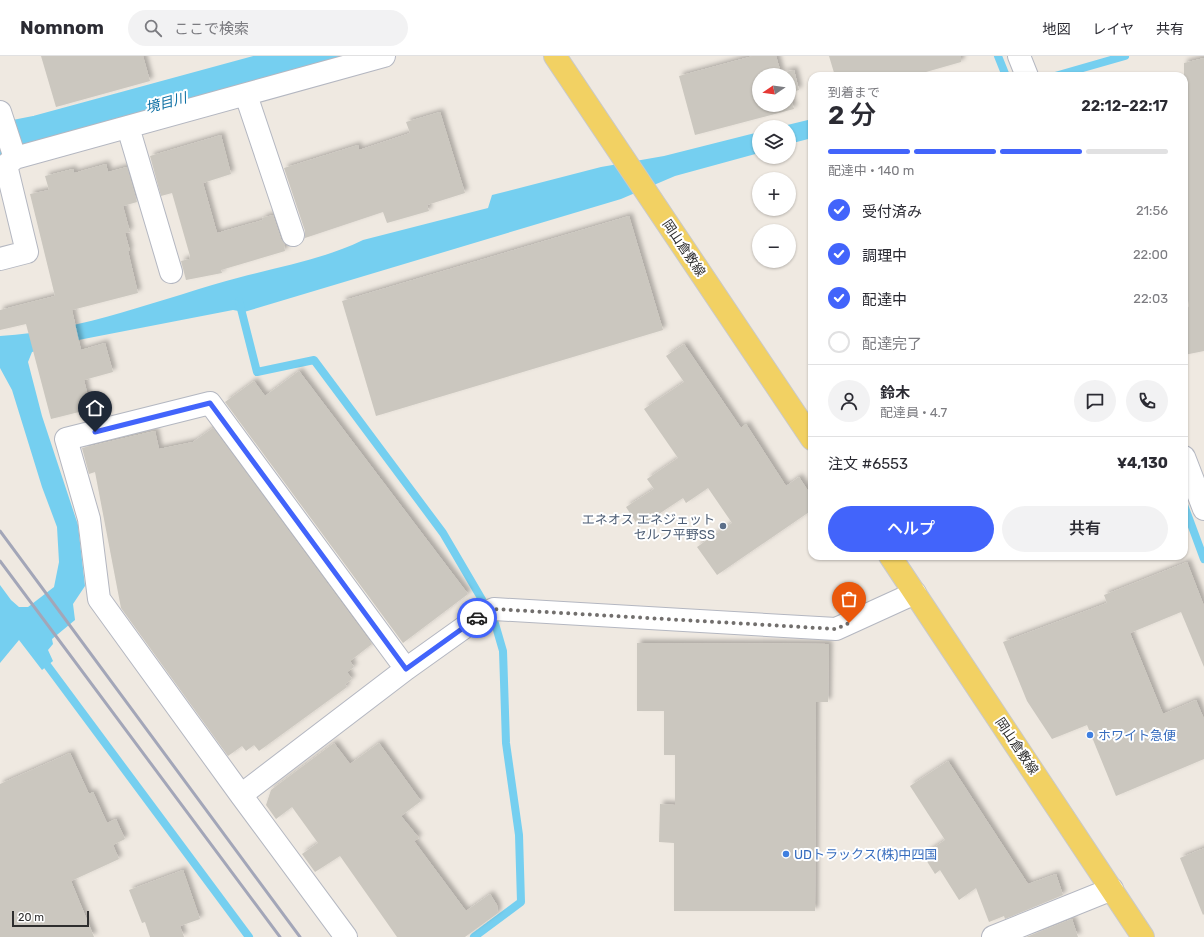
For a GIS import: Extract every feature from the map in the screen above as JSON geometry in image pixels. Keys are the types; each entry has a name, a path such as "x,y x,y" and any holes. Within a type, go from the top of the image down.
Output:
{"main road":[{"name":"岡山倉敷線","path":"555,56 808,433"},
{"name":"岡山倉敷線","path":"893,560 1143,937"}],"street":[{"path":"0,259 27,252 6,165 14,155 128,127 384,56"},
{"path":"1019,56 1025,72"},
{"path":"246,95 293,236"},
{"path":"3,118 14,155"},
{"path":"128,127 171,272"},
{"path":"346,937 99,599 89,519 66,439 210,403 406,669"},
{"path":"1188,467 1204,509"},
{"path":"241,795 406,669 488,611 836,629 915,593"},
{"path":"993,937 1112,889"}],"water":[{"path":"808,120 808,139 796,142 796,123"},
{"path":"752,134 752,155 675,176 621,199 244,312 233,310 63,343 32,352 28,362 42,416 78,525 85,586 73,604 75,620 52,639 53,644 48,650 53,661 42,670 19,640 0,663 0,585 11,600 19,607 28,607 54,587 59,562 57,527 42,487 12,390 0,368 0,336 62,328 92,321 211,285 318,257 348,247 363,240 488,208 492,195 601,167 664,156"}],"building":[{"path":"41,56 143,56 150,81 56,107"},
{"path":"753,56 776,56 780,68 752,68 752,112 783,112 695,135 679,76"},
{"path":"829,56 961,56 961,62 926,72 834,72"},
{"path":"1204,58 1204,351 1188,354 1188,72 1184,72 1184,63"},
{"path":"796,78 799,90 796,91"},
{"path":"440,112 465,193 427,205 429,211 387,223 383,212 305,238 305,231 284,168 358,145 359,150 410,133 406,122"},
{"path":"221,135 231,174 203,183 217,233 263,220 262,218 273,215 281,239 285,245 285,251 221,270 222,273 186,280 181,261 189,259 190,256 172,193 161,196 150,156"},
{"path":"106,164 108,172 127,167 137,202 123,206 130,232 125,233 130,251 128,251 138,293 72,310 81,350 105,343 113,372 84,380 91,409 51,419 26,324 0,330 0,310 55,296 30,194 49,190 45,176 73,169 74,173"},
{"path":"629,216 663,330 376,416 342,301"},
{"path":"684,344 741,428 746,424 786,486 799,477 808,491 808,513 717,575 697,547 732,523 708,488 686,503 683,498 639,527 626,507 654,489 647,479 678,458 644,409 684,382 666,356"},
{"path":"299,371 468,594 403,643 225,402 254,381 265,396"},
{"path":"213,428 372,644 350,661 354,667 347,672 352,679 345,684 347,687 259,751 254,745 246,751 242,746 228,756 121,608 95,472 89,474 82,448 155,431 159,449 193,442"},
{"path":"1187,562 1204,606 1204,667 1181,612 1130,633 1163,714 1196,700 1204,719 1204,759 1116,796 1087,725 1052,739 1027,701 1003,642 1107,603 1104,595"},
{"path":"637,643 829,644 828,702 816,702 815,911 674,911 674,843 659,842 660,804 675,805 675,755 664,755 664,711 637,711"},
{"path":"334,743 350,764 379,743 421,801 401,816 419,838 414,841 466,911 490,894 497,905 498,913 465,937 397,937 340,856 315,872 302,854 318,843 292,807 276,819 266,805 271,790"},
{"path":"70,753 89,794 93,792 107,823 116,819 125,839 113,845 119,859 71,881 94,937 0,937 0,784"},
{"path":"948,761 1028,884 1056,874 1063,895 1005,919 1004,916 989,922 976,888 959,900 940,870 935,874 923,855 945,840 910,786"},
{"path":"1204,848 1204,914 1203,915 1180,858"},
{"path":"183,870 200,919 180,926 184,937 150,937 145,922 142,923 129,890"},
{"path":"1072,919 1078,937 1026,937"}],"waterway":[{"path":"287,56 290,70"},
{"name":"境目川","path":"0,146 40,138 282,72 331,56"},
{"path":"998,56 1004,72"},
{"path":"1069,72 1125,56"},
{"path":"239,301 257,372 314,360 443,533 494,620 503,651 506,743 519,835 521,902 474,937"},
{"path":"1188,516 1204,559"},
{"path":"41,657 249,937"}],"railway":[{"path":"0,531 300,937"},
{"path":"0,561 280,937"}],"way so far":[{"path":"477,618 494,609 836,629 849,623"}],"place":[{"name":"エネオス エネジェット セルフ平野SS","path":"723,526"},
{"name":"ホワイト急便","path":"1090,735"},
{"name":"UDトラックス(株)中四国","path":"786,854"}],"route":[{"path":"95,432 210,403 406,669 477,618"}]}
